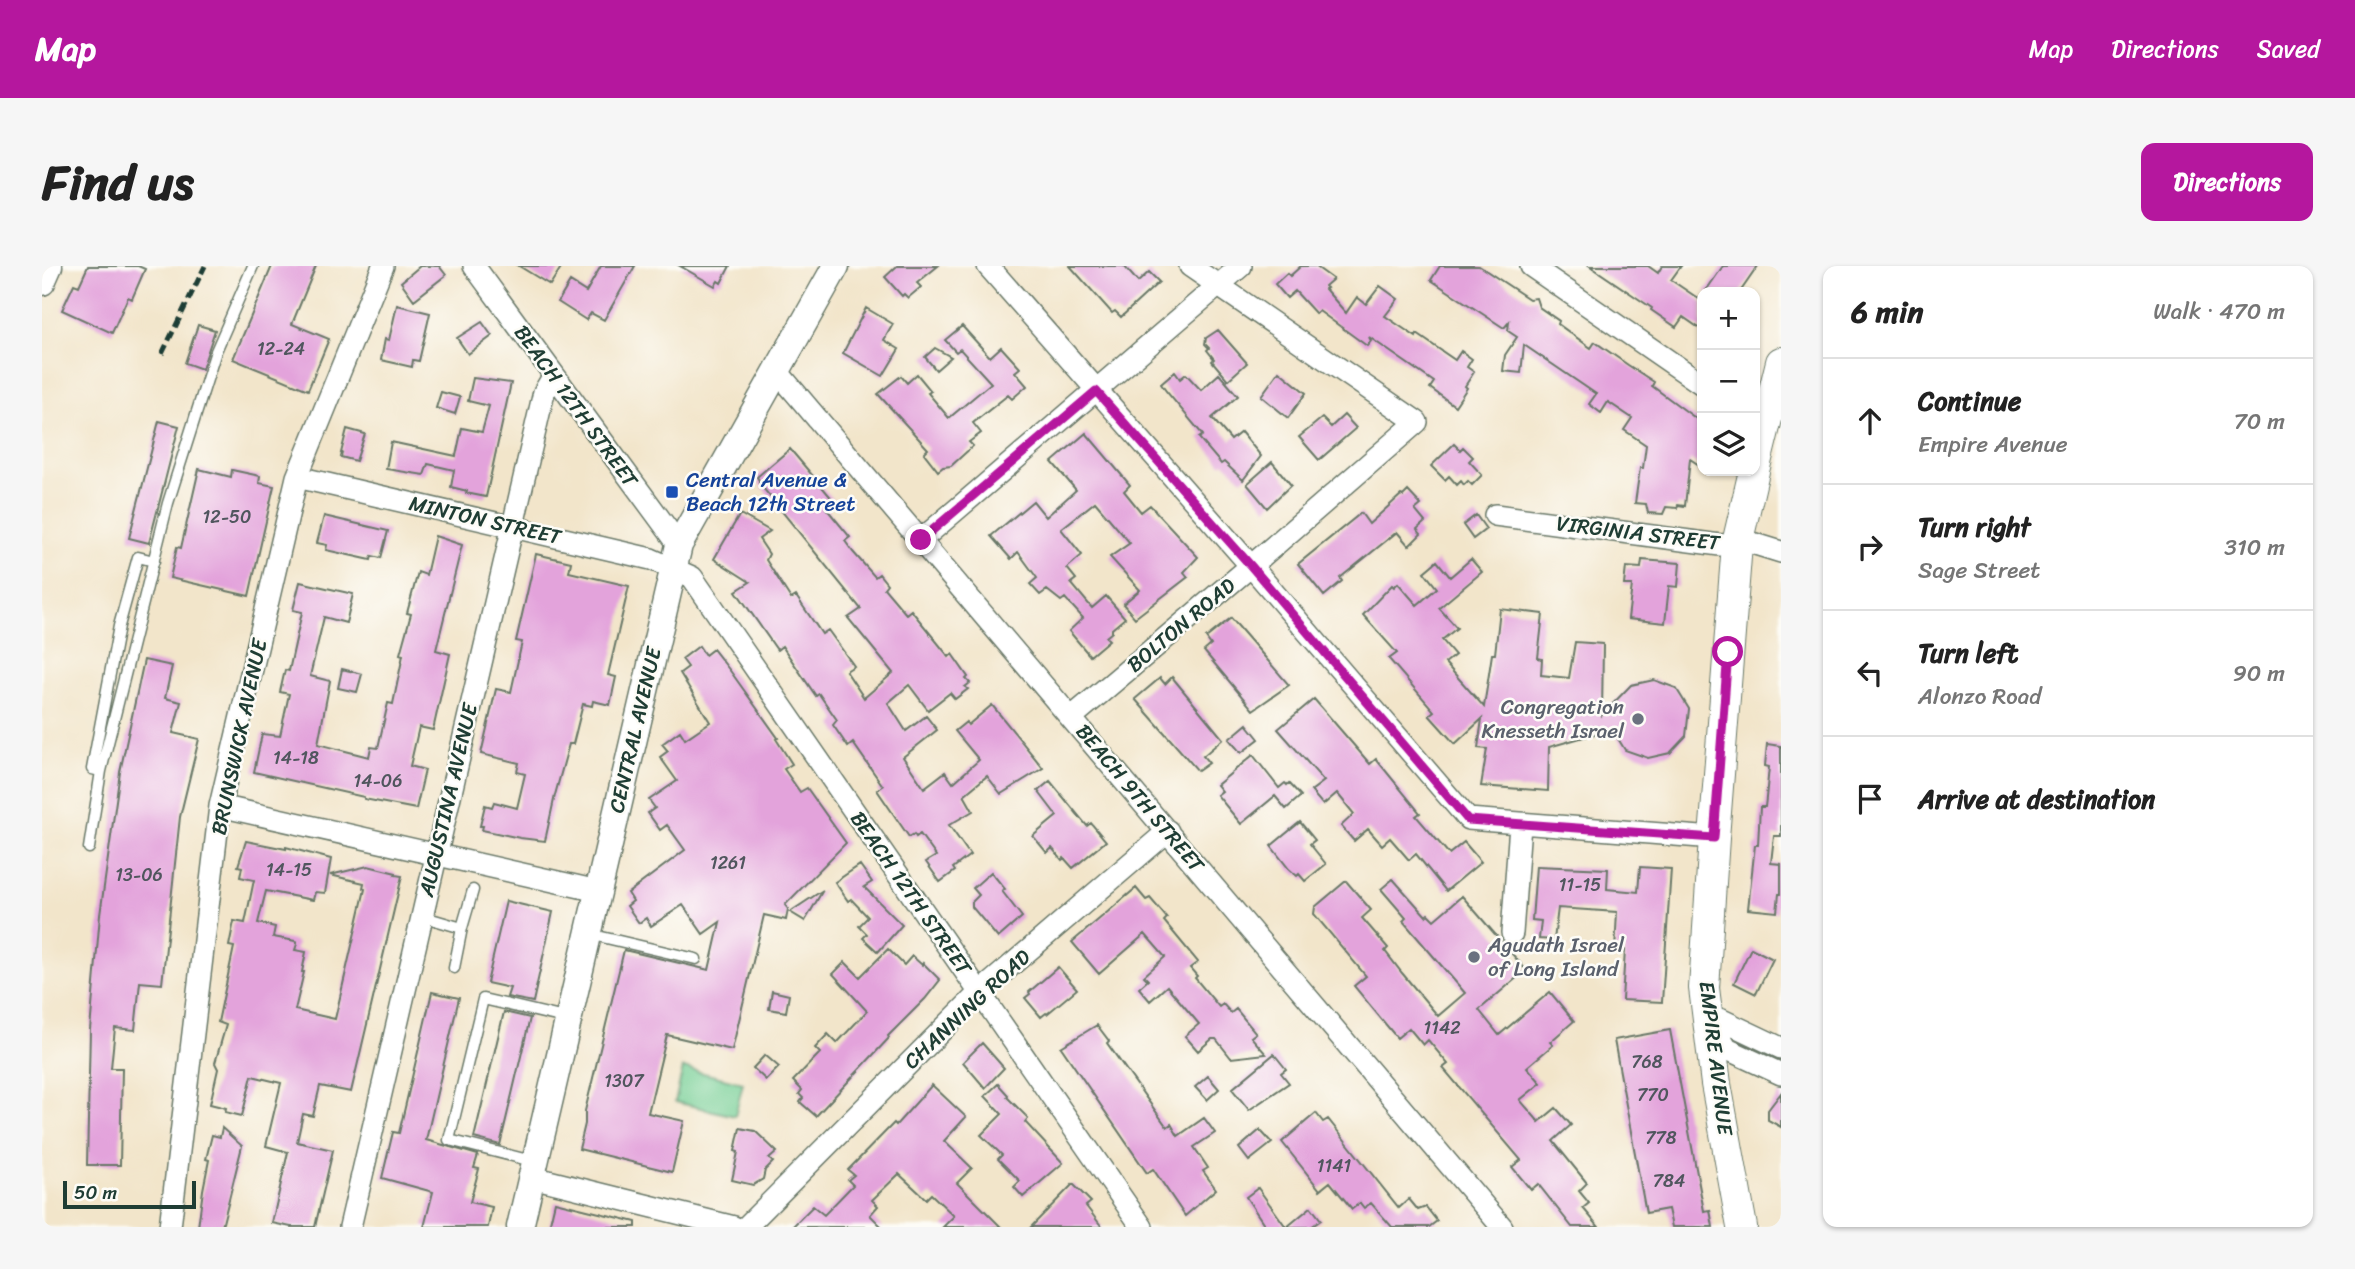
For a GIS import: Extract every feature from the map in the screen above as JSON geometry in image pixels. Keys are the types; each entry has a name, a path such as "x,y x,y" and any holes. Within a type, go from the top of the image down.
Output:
{"main road":[{"name":"EMPIRE AVENUE","path":"1760,420 1781,362"},
{"name":"EMPIRE AVENUE","path":"1742,1227 1716,1084 1704,988 1737,544 1752,476"}],"street":[{"path":"42,282 49,266"},
{"name":"BRUNSWICK AVENUE","path":"170,1227 220,806 297,477 383,266"},
{"name":"BEACH 12TH STREET","path":"474,266 554,375 675,557 692,577 1142,1227"},
{"name":"CENTRAL AVENUE","path":"520,1227 675,557 776,370 836,266"},
{"path":"988,266 1251,566 1468,820 1714,838"},
{"path":"1190,266 1219,286"},
{"path":"921,540 1241,266"},
{"path":"1543,270 1697,380"},
{"name":"BOLTON ROAD","path":"1072,717 1417,422 1219,286"},
{"name":"BEACH 9TH STREET","path":"776,370 1502,1227"},
{"name":"AUGUSTINA AVENUE","path":"350,1227 544,392 554,375"},
{"name":"MINTON STREET","path":"297,477 651,559 675,557"},
{"name":"VIRGINIA STREET","path":"1495,515 1720,545 1752,543 1781,552"},
{"path":"220,806 598,891"},
{"path":"1512,933 1520,824"},
{"name":"CHANNING ROAD","path":"746,1227 980,992 1167,831"},
{"path":"1707,1016 1722,1020 1781,1048"},
{"path":"1707,1016 1727,1049 1781,1074"},
{"path":"534,1170 734,1227"}],"lane":[{"path":"89,848 102,771 168,503 216,351 253,266"},
{"path":"102,771 92,769 120,626 138,557 154,561"},
{"path":"454,968 473,890"},
{"path":"421,916 462,928"},
{"path":"588,934 696,959"},
{"path":"534,1170 449,1140 482,999 569,1019"}],"green space":[{"path":"683,1068 743,1083 735,1116 675,1102"}],"building":[{"path":"88,266 138,266 145,269 132,299 128,297 112,333 62,310 74,284 79,286"},
{"path":"272,266 316,266 292,324 329,339 308,390 233,359"},
{"path":"420,266 439,266 446,275 414,300 401,282"},
{"path":"519,266 562,266 550,285"},
{"path":"601,266 635,266 604,320 591,313 586,320 558,302 570,282 586,292"},
{"path":"680,266 730,266 721,283 718,281 715,286"},
{"path":"897,266 938,266 917,283 921,287 908,298 904,294 902,296 885,277"},
{"path":"1070,266 1124,266 1138,282 1149,272 1159,282 1121,317 1115,311 1112,313"},
{"path":"1301,266 1315,266 1333,279 1325,289 1346,313 1357,297 1366,304 1380,286 1398,299 1385,316 1455,360 1461,351 1472,359 1467,367 1474,372 1455,406 1430,388 1434,382 1369,337 1371,341 1367,346 1319,311 1316,314 1295,291 1287,298 1275,284 1287,273 1290,276"},
{"path":"1440,266 1479,266 1529,299 1536,298 1539,307 1559,321 1558,324 1591,348 1595,342 1654,382 1652,386 1697,419 1697,464 1690,459 1685,506 1666,507 1663,514 1648,513 1646,504 1635,503 1646,445 1624,430 1632,418 1608,402 1601,413 1589,404 1596,394 1524,345 1521,373 1503,371 1505,355 1517,337 1508,331 1509,322 1504,328 1431,280"},
{"path":"1590,266 1648,266 1658,273 1662,266 1681,266 1671,280 1697,298 1697,327 1683,317 1676,327 1651,310 1652,308"},
{"path":"1723,266 1758,266 1743,287 1708,287"},
{"path":"397,305 430,313 419,361 413,360 412,367 381,360"},
{"path":"866,308 893,324 884,340 899,349 883,376 843,353"},
{"path":"482,322 492,336 468,354 457,338"},
{"path":"198,325 215,330 202,369 185,363"},
{"path":"962,326 990,357 1001,347 1020,368 1015,372 1027,386 1012,399 1008,395 973,423 981,433 969,442 973,446 951,466 938,471 924,453 928,449 878,394 901,376 907,383 917,374 931,391 928,393 949,418 991,383 960,349 956,352 945,340"},
{"path":"1218,330 1247,363 1228,380 1212,361 1214,359 1205,344 1206,338"},
{"path":"935,348 951,357 936,370 925,357"},
{"path":"1279,371 1306,393 1288,418 1261,396"},
{"path":"1175,372 1180,379 1186,374 1201,390 1219,374 1238,396 1212,418 1231,440 1241,432 1261,456 1243,480 1224,462 1221,464 1199,438 1203,435 1161,384"},
{"path":"473,378 511,383 486,497 451,487 454,470 428,464 424,475 386,469 391,442 456,456 462,428 482,432 489,406 468,401"},
{"path":"441,392 460,397 455,414 436,408"},
{"path":"1344,415 1356,428 1319,460 1299,437 1322,418 1331,427"},
{"path":"159,421 179,426 149,543 129,538"},
{"path":"347,429 365,434 356,461 341,457"},
{"path":"1086,433 1130,485 1124,491 1141,512 1150,505 1198,557 1184,572 1188,577 1135,618 1123,604 1140,590 1110,557 1130,543 1095,502 1061,529 1082,555 1067,568 1076,579 1071,583 1092,608 1106,596 1125,618 1106,637 1109,640 1090,656 1069,631 1083,618 1065,598 1061,601 1047,590 1040,595 1030,584 1037,578 1018,552 1011,559 991,536 1033,501 1046,517 1076,490 1052,462"},
{"path":"1454,444 1460,450 1463,447 1473,457 1469,461 1482,475 1472,485 1468,481 1464,485 1461,481 1457,485 1449,476 1445,480 1431,466"},
{"path":"790,449 834,501 826,508 850,537 845,541 853,552 875,577 879,574 887,584 884,588 906,614 911,610 949,657 952,654 968,677 966,679 970,683 965,687 968,689 955,699 950,693 928,710 909,685 888,703 906,731 926,716 937,730 903,757 924,788 945,772 953,783 979,760 955,731 966,722 968,725 992,705 1043,768 1001,794 987,776 964,795 973,811 949,825 970,855 940,882 926,862 936,856 920,834 909,837 877,790 883,786 853,743 848,747 833,725 837,720 819,694 816,696 782,646 777,650 736,591 750,582 714,559 740,514 770,531 759,539 769,554 766,560 791,599 796,596 822,634 828,630 854,666 846,671 864,698 893,673 848,618 861,609 759,483 757,477"},
{"path":"1272,462 1291,485 1267,508 1247,484"},
{"path":"199,469 231,477 232,470 260,476 259,483 274,486 249,596 170,578 177,547 181,548"},
{"path":"1408,491 1421,505 1415,510 1425,522 1417,529 1421,534 1409,546 1397,532 1340,578 1342,581 1324,596 1298,564 1361,513 1369,524"},
{"path":"1476,515 1486,529 1473,539 1463,525"},
{"path":"324,516 388,531 381,558 372,556 371,560 326,550 327,545 317,543"},
{"path":"435,536 462,545 436,650 450,654 433,730 419,727 410,766 425,770 416,809 254,772 262,734 280,736 289,694 280,692 285,670 289,671 302,612 293,610 300,582 353,594 346,623 324,617 310,676 330,681 318,744 369,757 371,747 378,748 388,703 393,704 403,655 400,654 411,614 407,613 418,572 426,575"},
{"path":"536,554 571,562 569,572 629,586 608,675 616,677 610,705 593,701 592,706 583,704 573,744 569,744 545,841 482,830 483,826 480,826 485,805 492,807 494,802 517,808 525,774 517,772 519,763 481,754 496,689 511,692 522,642 516,641"},
{"path":"1471,559 1482,572 1439,608 1457,628 1442,640 1455,655 1445,663 1484,707 1492,654 1495,654 1500,609 1543,614 1538,658 1542,659 1541,675 1569,678 1575,642 1603,644 1602,715 1631,685 1654,680 1676,688 1689,709 1686,736 1670,753 1648,758 1625,750 1612,729 1549,747 1548,791 1481,786 1487,749 1478,748 1482,719 1455,744 1429,715 1434,711 1389,659 1397,653 1363,615 1392,585 1394,587 1398,583 1417,605 1437,588 1424,572 1437,561 1450,577"},
{"path":"1642,560 1680,563 1678,587 1669,586 1665,623 1628,619 1632,585 1624,585 1626,567 1641,568"},
{"path":"1231,618 1289,685 1253,710 1204,651 1211,645 1206,638"},
{"path":"699,646 705,655 713,649 731,672 778,738 776,739 792,764 784,769 800,792 807,788 846,843 785,905 788,909 786,920 764,915 732,1050 667,1035 648,1113 684,1121 672,1172 579,1149 585,1111 624,950 709,970 720,922 703,934 683,905 651,926 646,918 639,923 627,906 633,901 628,893 685,850 667,825 660,830 648,813 655,808 649,800 677,781 660,757 668,751 662,744 680,731 685,739 710,722 680,673 688,667 682,659"},
{"path":"144,660 172,666 165,698 181,702 173,733 199,739 180,817 162,984 140,982 135,1030 115,1028 111,1068 122,1068 120,1165 87,1165 90,1030 100,915 120,772"},
{"path":"342,669 362,674 357,692 338,688"},
{"path":"1172,677 1223,739 1203,756 1209,763 1198,771 1135,699 1160,678 1165,684"},
{"path":"1314,699 1370,764 1376,759 1420,813 1416,816 1449,854 1464,842 1481,862 1446,891 1416,854 1409,860 1390,838 1382,845 1368,829 1354,841 1341,826 1354,814 1337,793 1323,805 1311,791 1324,781 1278,729"},
{"path":"1247,724 1259,739 1241,753 1229,739"},
{"path":"1767,744 1781,746 1781,836 1774,836 1771,863 1781,864 1781,894 1777,912 1748,909 1755,845 1758,845 1760,807 1765,807 1769,767 1765,766"},
{"path":"1253,755 1279,788 1289,783 1301,796 1286,809 1275,796 1241,824 1217,795 1222,791 1217,785"},
{"path":"1050,781 1087,826 1091,823 1106,841 1073,868 1052,848 1047,853 1033,836 1057,816 1038,791"},
{"path":"1300,822 1315,840 1310,844 1326,864 1305,881 1289,869 1271,846"},
{"path":"246,841 286,847 331,859 325,893 315,892 313,900 266,891 258,923 275,927 273,937 295,941 295,950 306,952 295,1010 335,1019 365,889 364,883 330,875 368,866 402,876 351,1092 320,1086 313,1116 303,1114 297,1142 333,1150 315,1227 291,1227 272,1223 288,1152 266,1146 281,1083 252,1076 242,1116 225,1112 226,1108 210,1104 218,1069 215,1063 226,1025 218,1022 234,947 229,946 234,921 245,923 254,880 240,877 242,867 238,866"},
{"path":"860,865 872,882 864,887 902,925 878,952 863,938 867,934 859,926 868,917 851,899 848,901 835,882"},
{"path":"1536,866 1608,869 1607,889 1638,892 1640,867 1671,869 1662,1002 1622,1000 1625,950 1615,950 1617,912 1558,908 1554,940 1539,939 1541,921 1532,920"},
{"path":"991,872 1022,917 998,938 972,907 972,902 979,895 973,888"},
{"path":"1393,879 1426,916 1428,914 1434,920 1462,896 1526,970 1479,1010 1499,1035 1550,992 1574,1021 1550,1042 1553,1045 1527,1067 1541,1083 1520,1100 1539,1122 1556,1108 1571,1125 1553,1141 1587,1183 1579,1191 1589,1203 1583,1208 1599,1227 1572,1227 1538,1184 1531,1190 1512,1167 1521,1160 1443,1068 1448,1064 1428,1040 1423,1045 1409,1028 1397,1038 1354,986 1366,976 1314,914 1315,907 1346,881 1371,910 1362,918 1388,948 1385,951 1438,1016 1465,993 1403,921 1406,918 1381,889"},
{"path":"1136,888 1146,900 1150,898 1167,918 1164,921 1198,962 1190,968 1197,976 1195,978 1219,1007 1223,1004 1231,1013 1236,1009 1256,1033 1251,1037 1266,1054 1231,1058 1216,1039 1212,1039 1198,1051 1185,1036 1199,1024 1167,986 1150,1001 1139,988 1148,980 1144,976 1165,957 1145,934 1099,974 1072,942"},
{"path":"823,890 805,921 790,912"},
{"path":"506,901 553,912 533,1002 507,997 510,988 487,983"},
{"path":"1751,948 1773,959 1756,994 1734,983"},
{"path":"888,949 904,965 912,956 940,980 816,1116 800,1102 803,1098 799,1094 802,1090 793,1081 820,1053 815,1048 828,1034 837,1043 867,1011 833,974 845,962 860,977"},
{"path":"1058,967 1077,989 1041,1017 1025,998"},
{"path":"772,991 789,995 786,1012 769,1009"},
{"path":"432,992 459,998 426,1140 478,1155 474,1168 479,1169 470,1202 492,1207 488,1227 424,1227 433,1192 382,1178 393,1132 399,1133"},
{"path":"504,1012 530,1018 500,1145 474,1138"},
{"path":"1097,1025 1167,1127 1171,1124 1178,1136 1204,1118 1215,1133 1194,1147 1208,1168 1203,1171 1216,1189 1185,1216 1153,1169 1147,1173 1061,1047"},
{"path":"1670,1030 1704,1211 1710,1210 1713,1227 1672,1227 1668,1209 1646,1213 1614,1040"},
{"path":"982,1043 1004,1068 985,1088 963,1062"},
{"path":"1274,1054 1286,1069 1281,1073 1289,1083 1249,1110 1232,1089"},
{"path":"765,1055 779,1067 766,1080 753,1068"},
{"path":"1208,1076 1219,1089 1207,1100 1195,1087"},
{"path":"998,1084 1028,1118 1025,1122 1063,1163 1023,1197 1014,1187 1020,1181 998,1159 1002,1155 981,1135 1002,1114 985,1096"},
{"path":"932,1085 966,1117 944,1141 972,1168 957,1183 1001,1227 943,1227 954,1216 931,1194 926,1199 899,1174 872,1200 878,1206 870,1215 882,1227 792,1227 813,1206 824,1215 853,1185 848,1180 854,1175 848,1170 894,1123 896,1125"},
{"path":"1781,1093 1781,1127 1768,1120 1768,1110"},
{"path":"1316,1113 1323,1122 1328,1119 1399,1208 1409,1199 1418,1210 1426,1207 1437,1221 1429,1227 1392,1227 1371,1203 1364,1208 1360,1203 1352,1209 1330,1182 1320,1190 1282,1142"},
{"path":"222,1128 242,1146 222,1227 198,1227 209,1160 206,1159 212,1135 220,1137"},
{"path":"740,1128 755,1131 777,1152 769,1159 773,1162 765,1170 763,1179 753,1185 732,1180"},
{"path":"1260,1130 1272,1143 1249,1161 1239,1148"},
{"path":"1073,1184 1091,1202 1086,1206 1102,1227 1031,1227"},
{"path":"1258,1188 1286,1227 1266,1227 1246,1197"},
{"path":"555,1202 636,1222 636,1227 549,1227"},
{"path":"1311,1207 1321,1220 1311,1227 1287,1227"}],"railway":[{"path":"162,354 205,266"}],"place":[{"name":"Central Avenue & Beach 12th Street","path":"672,492"},
{"name":"Congregation Knesseth Israel","path":"1638,719"},
{"name":"Agudath Israel of Long Island","path":"1474,957"}],"route":[{"path":"921,540 1096,391 1251,566 1468,820 1714,838 1728,652"}]}
